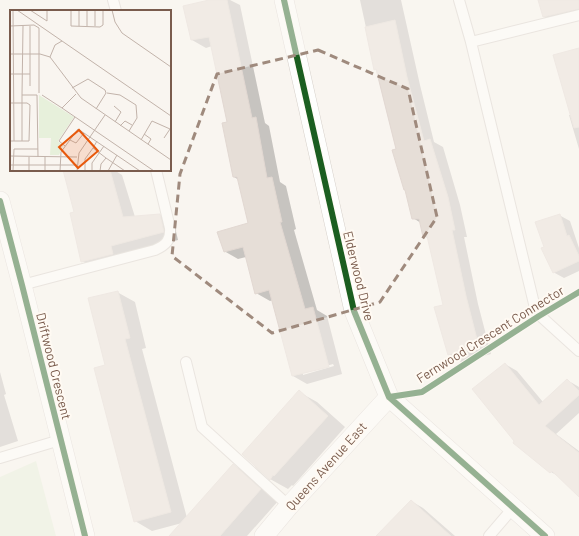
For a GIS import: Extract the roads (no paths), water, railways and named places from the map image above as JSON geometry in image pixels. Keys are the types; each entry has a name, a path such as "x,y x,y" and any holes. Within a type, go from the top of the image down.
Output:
{"street":[{"name":"Elderwood Drive","path":"284,0 354,310 389,397 544,536"},
{"name":"Driftwood Crescent","path":"0,201 85,536"},
{"name":"Queens Avenue East","path":"264,536 389,397"}],"lane":[{"path":"113,0 116,10"},
{"path":"459,0 471,42 536,312 579,351"},
{"path":"471,42 579,16"},
{"path":"22,285 155,250 168,242 171,235 170,228 156,171"},
{"path":"186,362 202,427 290,506"},
{"path":"0,458 60,440"},
{"path":"489,536 514,508"}]}
